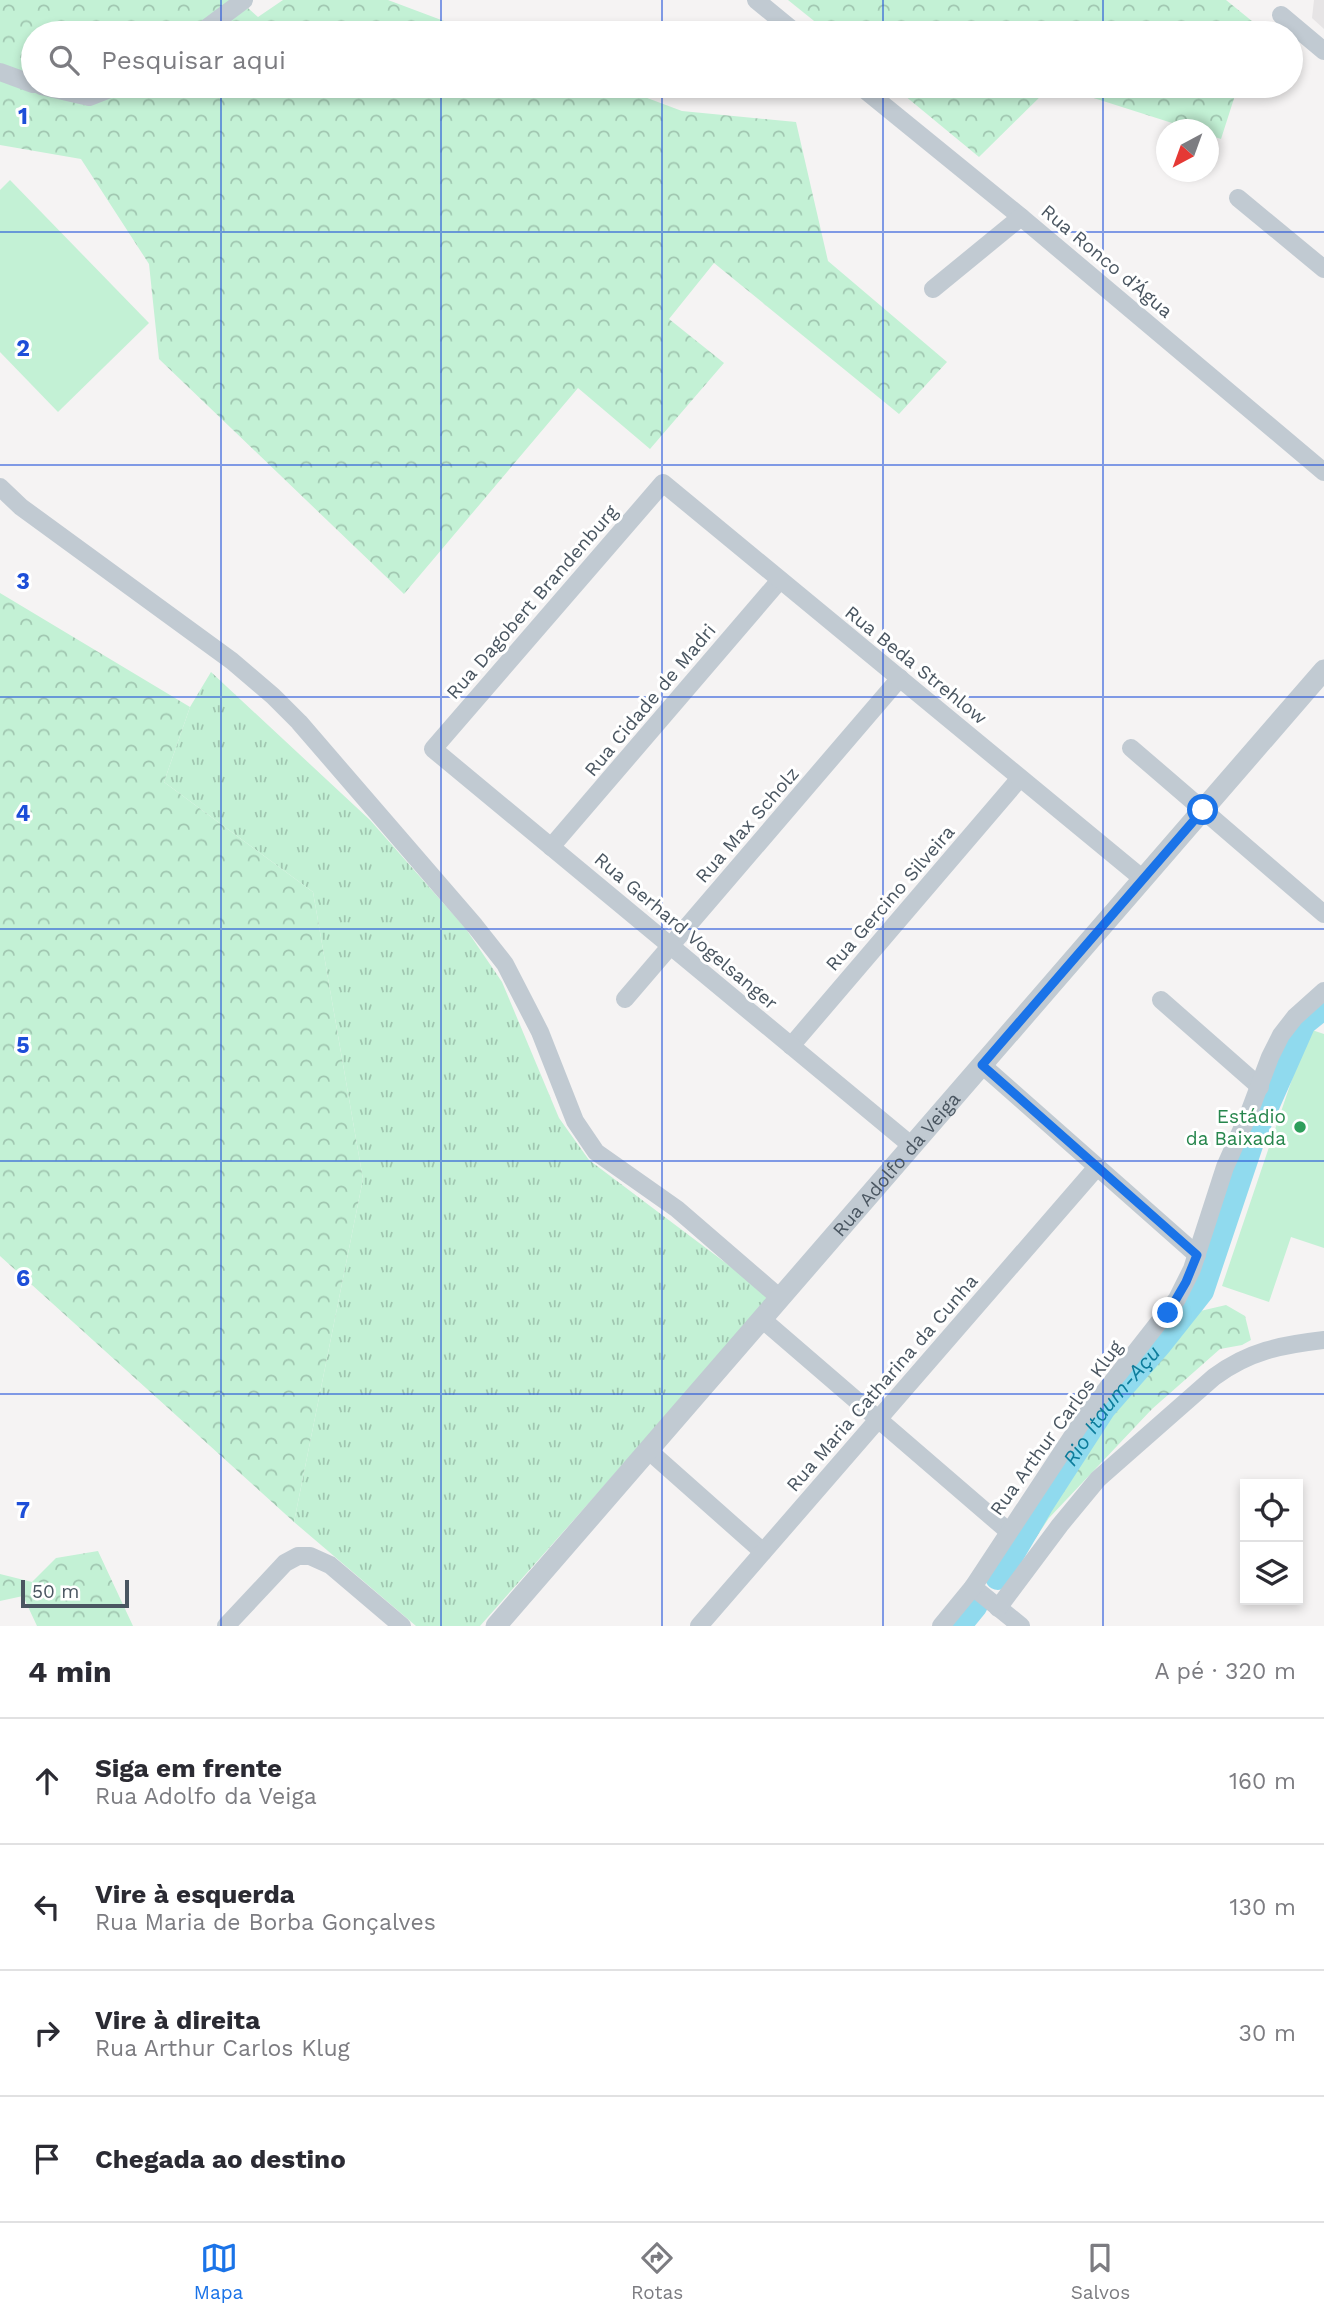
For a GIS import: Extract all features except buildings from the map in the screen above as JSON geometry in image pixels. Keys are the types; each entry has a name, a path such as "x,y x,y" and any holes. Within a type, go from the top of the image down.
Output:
{"street":[{"path":"216,21 244,0"},
{"path":"756,0 781,21"},
{"path":"1281,15 1288,21"},
{"path":"1303,33 1324,51"},
{"path":"0,72 21,80"},
{"name":"Rua Ronco d’Água","path":"875,98 1021,217 1324,472"},
{"path":"1238,198 1324,269"},
{"path":"933,289 1021,217"},
{"name":"Rua Beda Strehlow","path":"663,483 1143,879"},
{"name":"Rua Dagobert Brandenburg","path":"433,749 663,483"},
{"path":"0,487 21,507 232,661 274,696 341,769 505,964 540,1032 575,1121 596,1152 677,1209 780,1298"},
{"name":"Rua Cidade de Madri","path":"551,847 780,580"},
{"name":"Rua Adolfo da Veiga","path":"496,1626 1324,670"},
{"name":"Rua Max Scholz","path":"625,999 900,678"},
{"path":"1131,748 1324,914"},
{"name":"Rua Gerhard Vogelsanger","path":"433,749 912,1146"},
{"name":"Rua Gercino Silveira","path":"791,1046 1020,778"},
{"name":"Rua Arthur Carlos Klug","path":"941,1626 973,1587 1087,1414 1168,1313 1186,1282 1197,1255 1225,1167 1281,1035 1295,1017 1324,991"},
{"path":"1161,1000 1260,1087"},
{"path":"982,1065 1197,1255"},
{"name":"Rua Maria Catharina da Cunha","path":"699,1626 1097,1167"},
{"path":"762,1319 1008,1531"},
{"path":"999,1608 1060,1525 1098,1479 1214,1377 1233,1363 1252,1354 1324,1340"},
{"path":"648,1450 762,1552"},
{"path":"226,1626 285,1563 298,1556 310,1556 330,1565 402,1626"},
{"path":"973,1587 1021,1626"}],"shaded area":[{"path":"1314,0 1324,0 1324,29 1312,18"}],"green space":[{"path":"0,0 239,0 258,17 283,0 388,0 444,21 21,21 21,98 647,98 682,111 796,122 828,261 947,362 899,414 714,263 669,319 724,363 650,449 578,388 404,594 159,359 149,264 81,159 0,145"},
{"path":"788,0 1226,0 1252,21 814,21"},
{"path":"908,98 1039,98 979,157"},
{"path":"1094,98 1234,98 1221,139 1219,119 1160,119"},
{"path":"10,180 149,323 58,412 0,352 0,190"},
{"path":"0,593 190,707 164,782 313,892 363,1179 294,1522 0,1256"},
{"path":"211,672 370,820 466,929 502,982 559,1118 589,1160 771,1297 480,1626 416,1626 294,1522 363,1179 313,892 164,782 190,707"},
{"name":"Estádio da Baixada","path":"1309,1029 1324,1034 1324,1248 1291,1237 1269,1302 1222,1286"},
{"path":"1226,1305 1245,1316 1251,1340 1242,1345 1220,1349 1152,1409 1049,1518 1029,1548 1018,1540 1105,1404 1196,1312"},
{"path":"98,1551 133,1626 37,1626 23,1596 0,1601 0,1574 32,1582 56,1558"}],"waterway":[{"name":"Rio Itaum-Açu","path":"998,1577 1103,1408 1201,1291 1253,1136 1303,1023 1324,1006"},
{"name":"Rio Itaum-Açu","path":"958,1626 975,1605"}],"place":[{"name":"Estádio da Baixada","path":"1300,1127"}],"route":[{"path":"1168,1313 1186,1282 1197,1255 982,1065 1203,810"}]}
